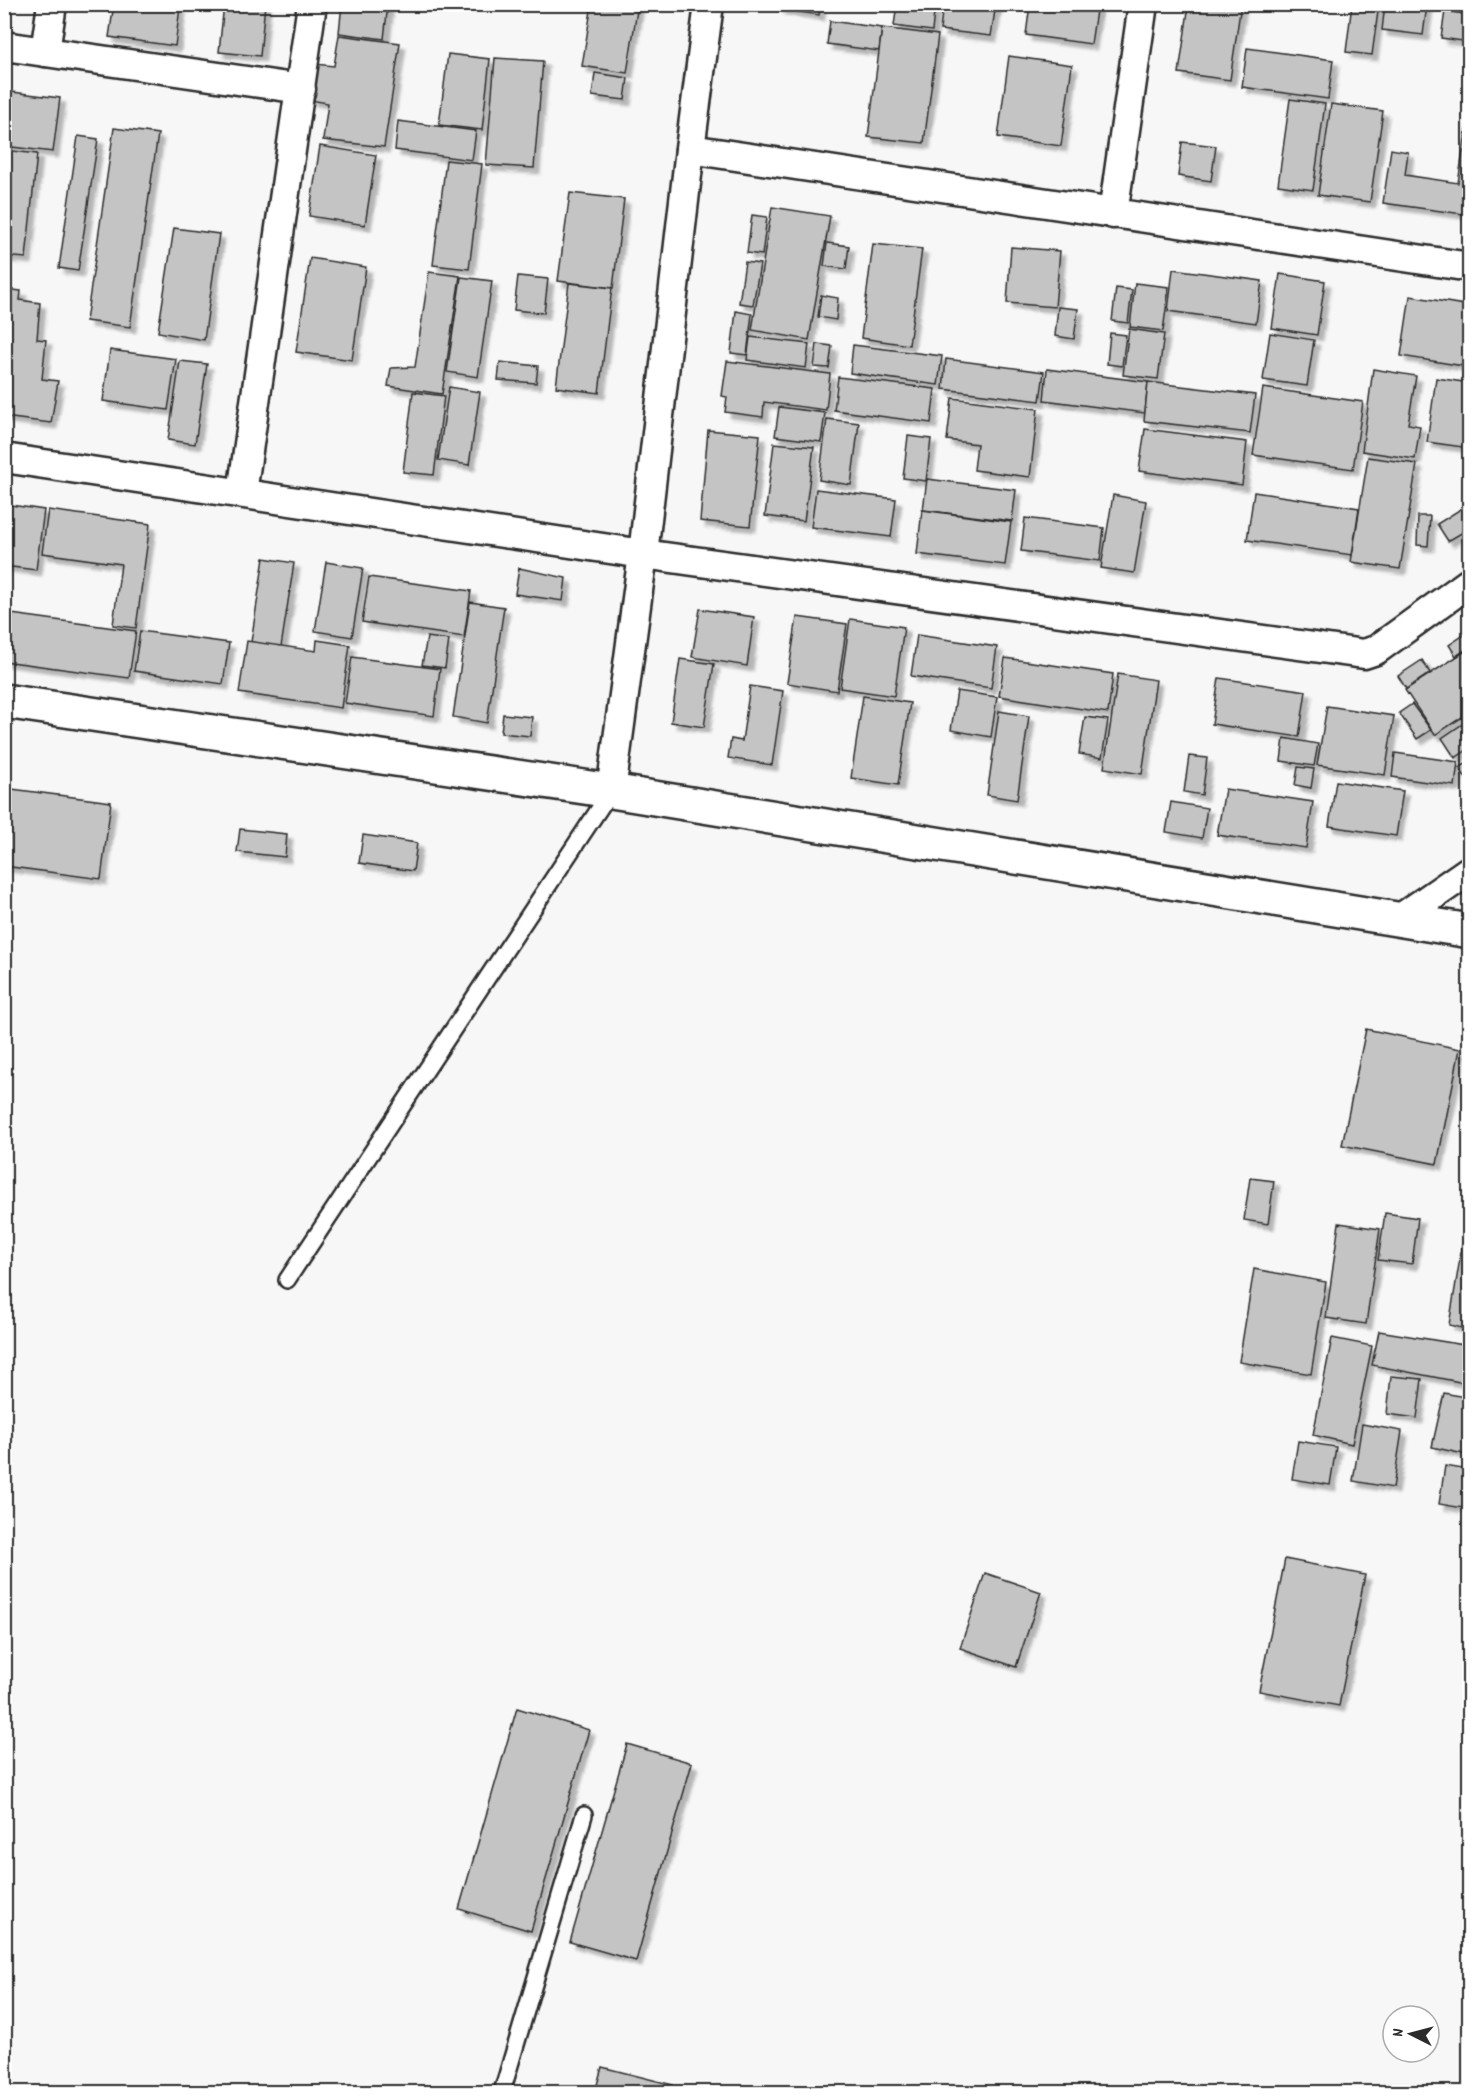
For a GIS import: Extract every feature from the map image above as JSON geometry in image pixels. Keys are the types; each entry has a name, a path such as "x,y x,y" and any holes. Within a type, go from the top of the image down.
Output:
{"street":[{"path":"45,51 52,4"},
{"path":"242,494 312,4"},
{"path":"611,791 643,554 709,4"},
{"path":"1113,214 1143,4"},
{"path":"4,46 300,89"},
{"path":"690,149 1470,267"},
{"path":"4,458 643,554 1364,654 1376,650 1470,582"},
{"path":"4,701 611,791 1470,931"},
{"path":"1398,920 1470,870"}],"lane":[{"path":"287,1280 611,791"},
{"path":"502,2092 584,1815"}],"building":[{"path":"114,4 154,4 180,8 175,46 109,37"},
{"path":"224,4 265,4 260,56 219,52"},
{"path":"342,4 388,4 384,39 339,33"},
{"path":"592,4 638,4 627,73 582,66"},
{"path":"780,4 820,4 819,15 779,9"},
{"path":"897,4 935,4 932,31 894,26"},
{"path":"943,4 996,4 991,36 940,30"},
{"path":"1030,4 1097,4 1091,44 1026,35"},
{"path":"1189,4 1241,4 1230,80 1179,73"},
{"path":"1352,4 1379,4 1372,55 1346,52"},
{"path":"1385,4 1427,5 1423,35 1382,30"},
{"path":"1445,11 1470,15 1470,42 1441,38"},
{"path":"830,21 882,28 879,51 827,44"},
{"path":"882,28 938,35 924,143 868,137"},
{"path":"339,35 400,43 384,147 323,140 328,103 310,100 315,64 334,66"},
{"path":"1247,48 1333,60 1328,99 1242,87"},
{"path":"448,54 490,59 482,130 439,125"},
{"path":"1009,56 1072,65 1061,146 998,137"},
{"path":"495,58 543,61 534,168 486,165"},
{"path":"595,73 628,78 625,100 592,96"},
{"path":"4,91 60,98 53,152 4,146"},
{"path":"1290,99 1325,104 1313,190 1278,185"},
{"path":"1331,104 1383,111 1370,202 1318,195"},
{"path":"1468,119 1470,119 1470,215 1383,203 1391,149 1408,152 1405,175 1458,183"},
{"path":"398,121 476,131 472,160 395,150"},
{"path":"114,128 158,134 130,327 86,321"},
{"path":"78,136 98,139 78,271 59,268"},
{"path":"1182,142 1216,146 1211,181 1178,176"},
{"path":"320,146 376,155 365,225 309,216"},
{"path":"4,150 37,154 26,258 4,256"},
{"path":"446,160 482,164 469,269 433,265"},
{"path":"570,193 624,199 613,288 558,281"},
{"path":"772,207 830,216 809,340 752,330"},
{"path":"752,215 767,217 762,255 747,253"},
{"path":"174,228 219,234 204,340 158,332"},
{"path":"827,243 849,246 846,269 824,266"},
{"path":"873,244 922,249 909,345 861,338"},
{"path":"1011,247 1060,251 1055,307 1007,303"},
{"path":"310,258 366,267 352,360 296,352"},
{"path":"745,262 760,264 753,305 739,303"},
{"path":"1173,269 1262,281 1256,323 1168,311"},
{"path":"429,272 460,276 442,394 388,386 391,368 415,367"},
{"path":"1280,274 1325,281 1317,335 1272,328"},
{"path":"518,276 548,279 544,313 514,310"},
{"path":"461,277 492,281 478,377 447,372"},
{"path":"569,283 612,288 599,393 556,387"},
{"path":"1135,283 1169,287 1163,331 1130,327"},
{"path":"1116,288 1132,290 1128,323 1112,321"},
{"path":"4,289 21,291 20,300 40,303 37,339 46,340 42,379 58,381 51,423 4,417"},
{"path":"821,295 838,298 836,320 818,317"},
{"path":"1410,296 1470,306 1470,367 1401,356"},
{"path":"1058,307 1078,309 1074,339 1055,336"},
{"path":"736,311 752,314 747,355 731,353"},
{"path":"1129,329 1164,334 1158,379 1123,375"},
{"path":"1110,333 1126,335 1122,366 1107,364"},
{"path":"1270,333 1314,340 1307,386 1263,380"},
{"path":"750,337 809,344 806,368 747,360"},
{"path":"817,344 832,346 829,368 814,367"},
{"path":"853,345 942,356 938,385 850,373"},
{"path":"110,350 176,359 168,410 103,401"},
{"path":"946,359 1044,372 1040,401 943,389"},
{"path":"180,361 207,364 195,444 168,440"},
{"path":"727,361 830,374 826,410 764,402 763,417 725,412 727,397 722,396"},
{"path":"500,362 538,366 536,383 498,380"},
{"path":"1047,369 1148,382 1145,413 1044,400"},
{"path":"1373,369 1416,376 1408,424 1420,426 1415,459 1362,451"},
{"path":"838,377 935,389 931,423 834,410"},
{"path":"1436,378 1470,383 1470,448 1427,442"},
{"path":"1148,382 1255,395 1250,433 1144,421"},
{"path":"449,387 480,392 469,465 438,460"},
{"path":"1263,388 1363,402 1353,469 1253,455"},
{"path":"413,392 444,396 434,475 403,472"},
{"path":"952,398 1038,409 1030,477 974,470 977,444 947,440"},
{"path":"779,407 825,413 821,442 775,436"},
{"path":"827,419 859,423 851,485 819,480"},
{"path":"1145,429 1247,442 1242,485 1139,471"},
{"path":"708,430 760,435 750,526 700,521"},
{"path":"908,436 931,439 926,481 903,478"},
{"path":"774,443 814,447 804,521 765,516"},
{"path":"1368,457 1417,464 1400,569 1351,562"},
{"path":"927,479 1016,490 1012,521 923,510"},
{"path":"816,489 896,499 891,537 811,527"},
{"path":"1254,492 1359,508 1352,555 1247,540"},
{"path":"1113,495 1146,501 1134,573 1101,568"},
{"path":"1470,503 1470,528 1448,541 1437,524"},
{"path":"4,504 44,510 36,570 4,566"},
{"path":"48,510 150,524 136,628 113,625 121,564 42,553"},
{"path":"922,510 1011,522 1005,565 917,554"},
{"path":"1418,516 1430,516 1428,546 1417,545"},
{"path":"1025,518 1104,528 1100,561 1021,551"},
{"path":"264,558 294,563 281,647 251,642"},
{"path":"326,562 363,568 352,637 315,631"},
{"path":"519,568 566,578 563,601 515,594"},
{"path":"369,577 471,591 464,637 362,622"},
{"path":"470,602 504,607 487,723 453,717"},
{"path":"700,609 754,617 747,666 692,657"},
{"path":"4,613 136,631 129,678 4,661"},
{"path":"797,617 847,624 837,691 787,683"},
{"path":"850,619 904,627 894,696 840,688"},
{"path":"140,631 229,643 223,684 134,671"},
{"path":"1470,631 1470,647 1456,656 1449,645"},
{"path":"917,635 997,647 991,688 911,676"},
{"path":"427,637 449,640 445,668 422,665"},
{"path":"317,640 350,645 341,708 239,693 247,641 316,651"},
{"path":"1470,648 1470,712 1435,735 1405,690"},
{"path":"352,657 440,669 434,716 345,703"},
{"path":"1005,658 1113,674 1108,713 999,696"},
{"path":"680,659 714,664 704,727 671,722"},
{"path":"1422,660 1430,673 1406,689 1398,676"},
{"path":"1118,674 1156,680 1142,774 1104,768"},
{"path":"1219,678 1306,691 1299,737 1212,724"},
{"path":"750,686 783,691 772,765 728,758 731,739 742,741"},
{"path":"957,691 997,697 991,737 951,730"},
{"path":"863,696 910,703 898,785 851,778"},
{"path":"1412,704 1431,730 1417,739 1399,713"},
{"path":"1327,706 1394,716 1385,775 1317,765"},
{"path":"999,711 1029,716 1017,800 987,795"},
{"path":"503,714 532,717 530,736 501,733"},
{"path":"1085,717 1108,720 1102,758 1079,754"},
{"path":"1470,719 1470,748 1455,758 1442,738"},
{"path":"1284,738 1318,744 1314,766 1281,761"},
{"path":"1395,753 1458,762 1455,786 1392,777"},
{"path":"1189,756 1207,758 1202,795 1184,792"},
{"path":"1470,761 1470,784 1459,768"},
{"path":"1298,767 1314,769 1311,788 1295,785"},
{"path":"1336,781 1403,791 1396,836 1329,826"},
{"path":"4,788 111,802 101,879 4,866"},
{"path":"1225,789 1313,802 1306,848 1217,835"},
{"path":"1171,802 1207,808 1202,838 1166,832"},
{"path":"240,829 287,834 285,857 237,852"},
{"path":"363,835 417,843 413,871 359,863"},
{"path":"1366,1029 1460,1049 1437,1164 1342,1145"},
{"path":"1250,1178 1274,1181 1268,1224 1244,1220"},
{"path":"1385,1213 1418,1218 1412,1264 1378,1260"},
{"path":"1339,1223 1380,1229 1366,1324 1326,1318"},
{"path":"1463,1240 1470,1241 1470,1330 1449,1325"},
{"path":"1254,1269 1326,1282 1311,1374 1239,1362"},
{"path":"1379,1331 1470,1346 1470,1384 1372,1365"},
{"path":"1332,1338 1372,1346 1352,1444 1313,1435"},
{"path":"1391,1376 1422,1379 1417,1418 1387,1414"},
{"path":"1444,1393 1470,1398 1468,1455 1432,1447"},
{"path":"1362,1424 1402,1431 1393,1488 1353,1481"},
{"path":"1298,1441 1336,1447 1330,1485 1292,1479"},
{"path":"1445,1466 1469,1470 1463,1508 1439,1504"},
{"path":"1285,1559 1365,1575 1339,1706 1259,1691"},
{"path":"985,1573 1041,1592 1016,1667 960,1648"},
{"path":"517,1708 589,1730 531,1931 459,1909"},
{"path":"627,1744 692,1763 636,1961 570,1942"},
{"path":"602,2067 673,2085 671,2092 595,2092"}]}
